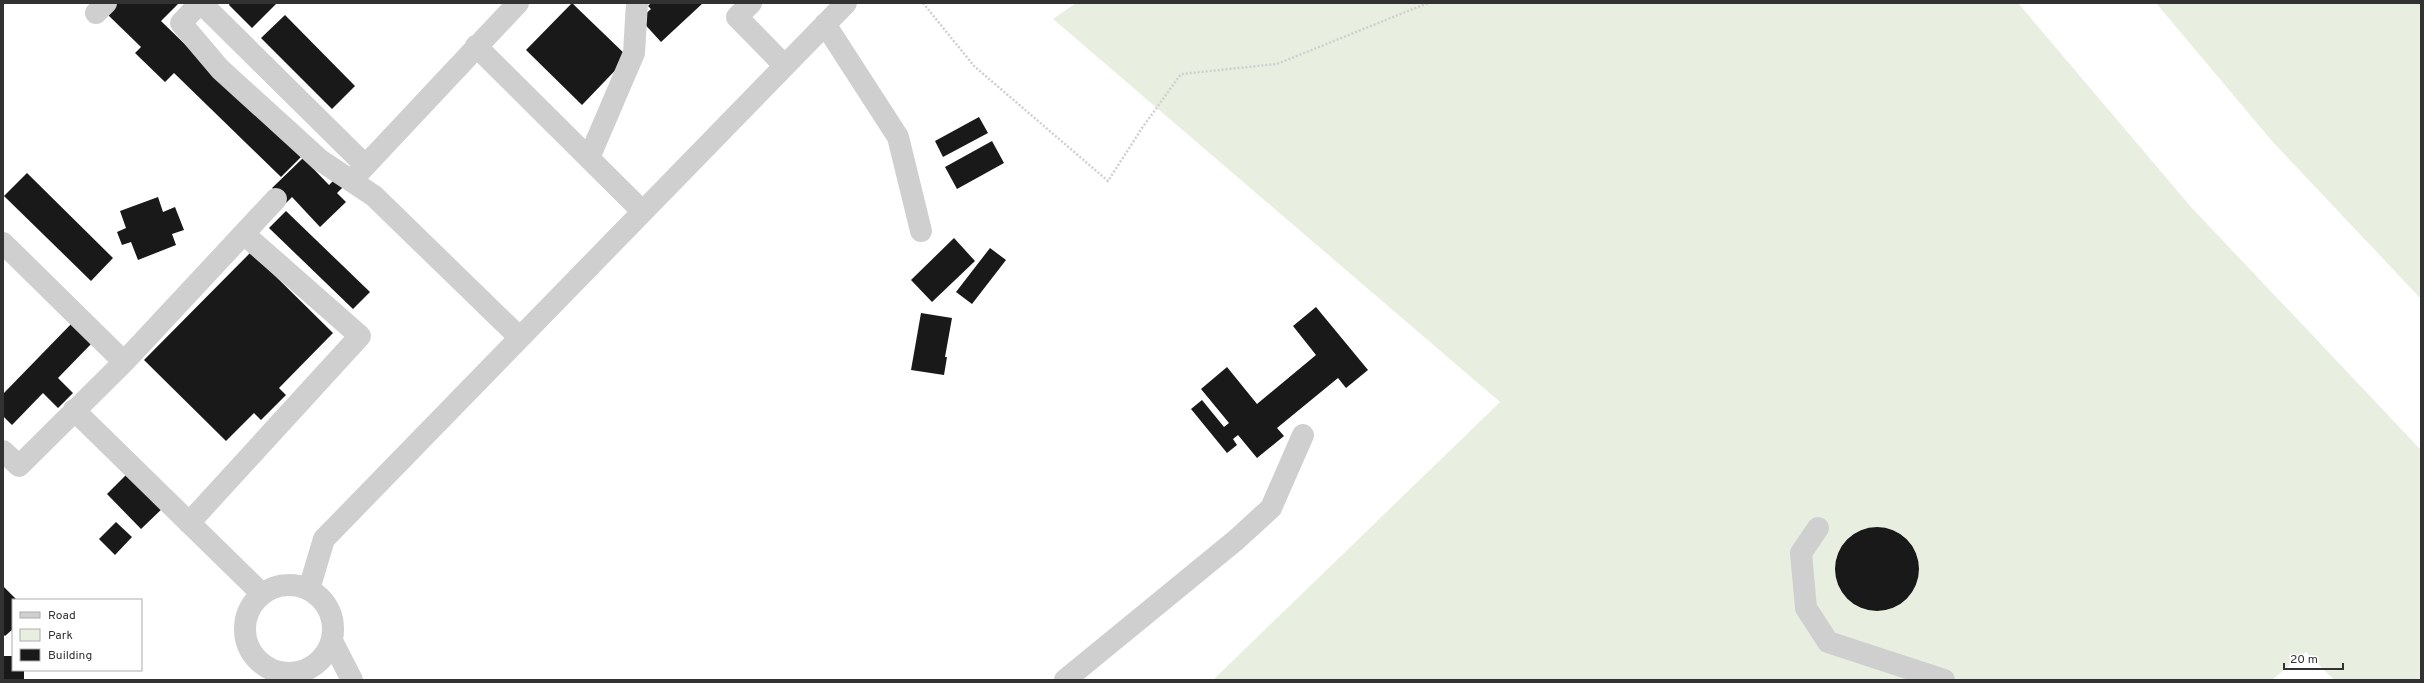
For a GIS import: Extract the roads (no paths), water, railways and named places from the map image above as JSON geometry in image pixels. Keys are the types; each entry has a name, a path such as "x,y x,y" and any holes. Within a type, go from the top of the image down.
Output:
{"street":[{"path":"358,173 320,160 220,69 180,23 200,3 358,173 374,196 519,337"},
{"path":"589,158 634,52 637,3"},
{"path":"751,3 737,17 785,66"},
{"path":"309,589 324,539 519,337 846,3"},
{"path":"358,173 476,46 509,6"},
{"path":"825,24 898,137 921,231"},
{"path":"476,46 642,211"},
{"path":"3,451 19,466 124,362 276,198"},
{"path":"189,523 360,336 244,234"},
{"path":"6,253 124,362"},
{"path":"74,410 262,594"},
{"path":"1065,680 1236,540 1271,508 1303,435"},
{"path":"1818,528 1801,553 1805,600 1806,608 1828,642 1944,680"},
{"path":"283,586 296,586 309,589 321,598 330,611 333,626 332,641 325,655 315,666 310,676 272,670 260,662 251,650 246,637 246,622 250,608 262,594 283,586"},
{"path":"332,641 352,680"}]}
